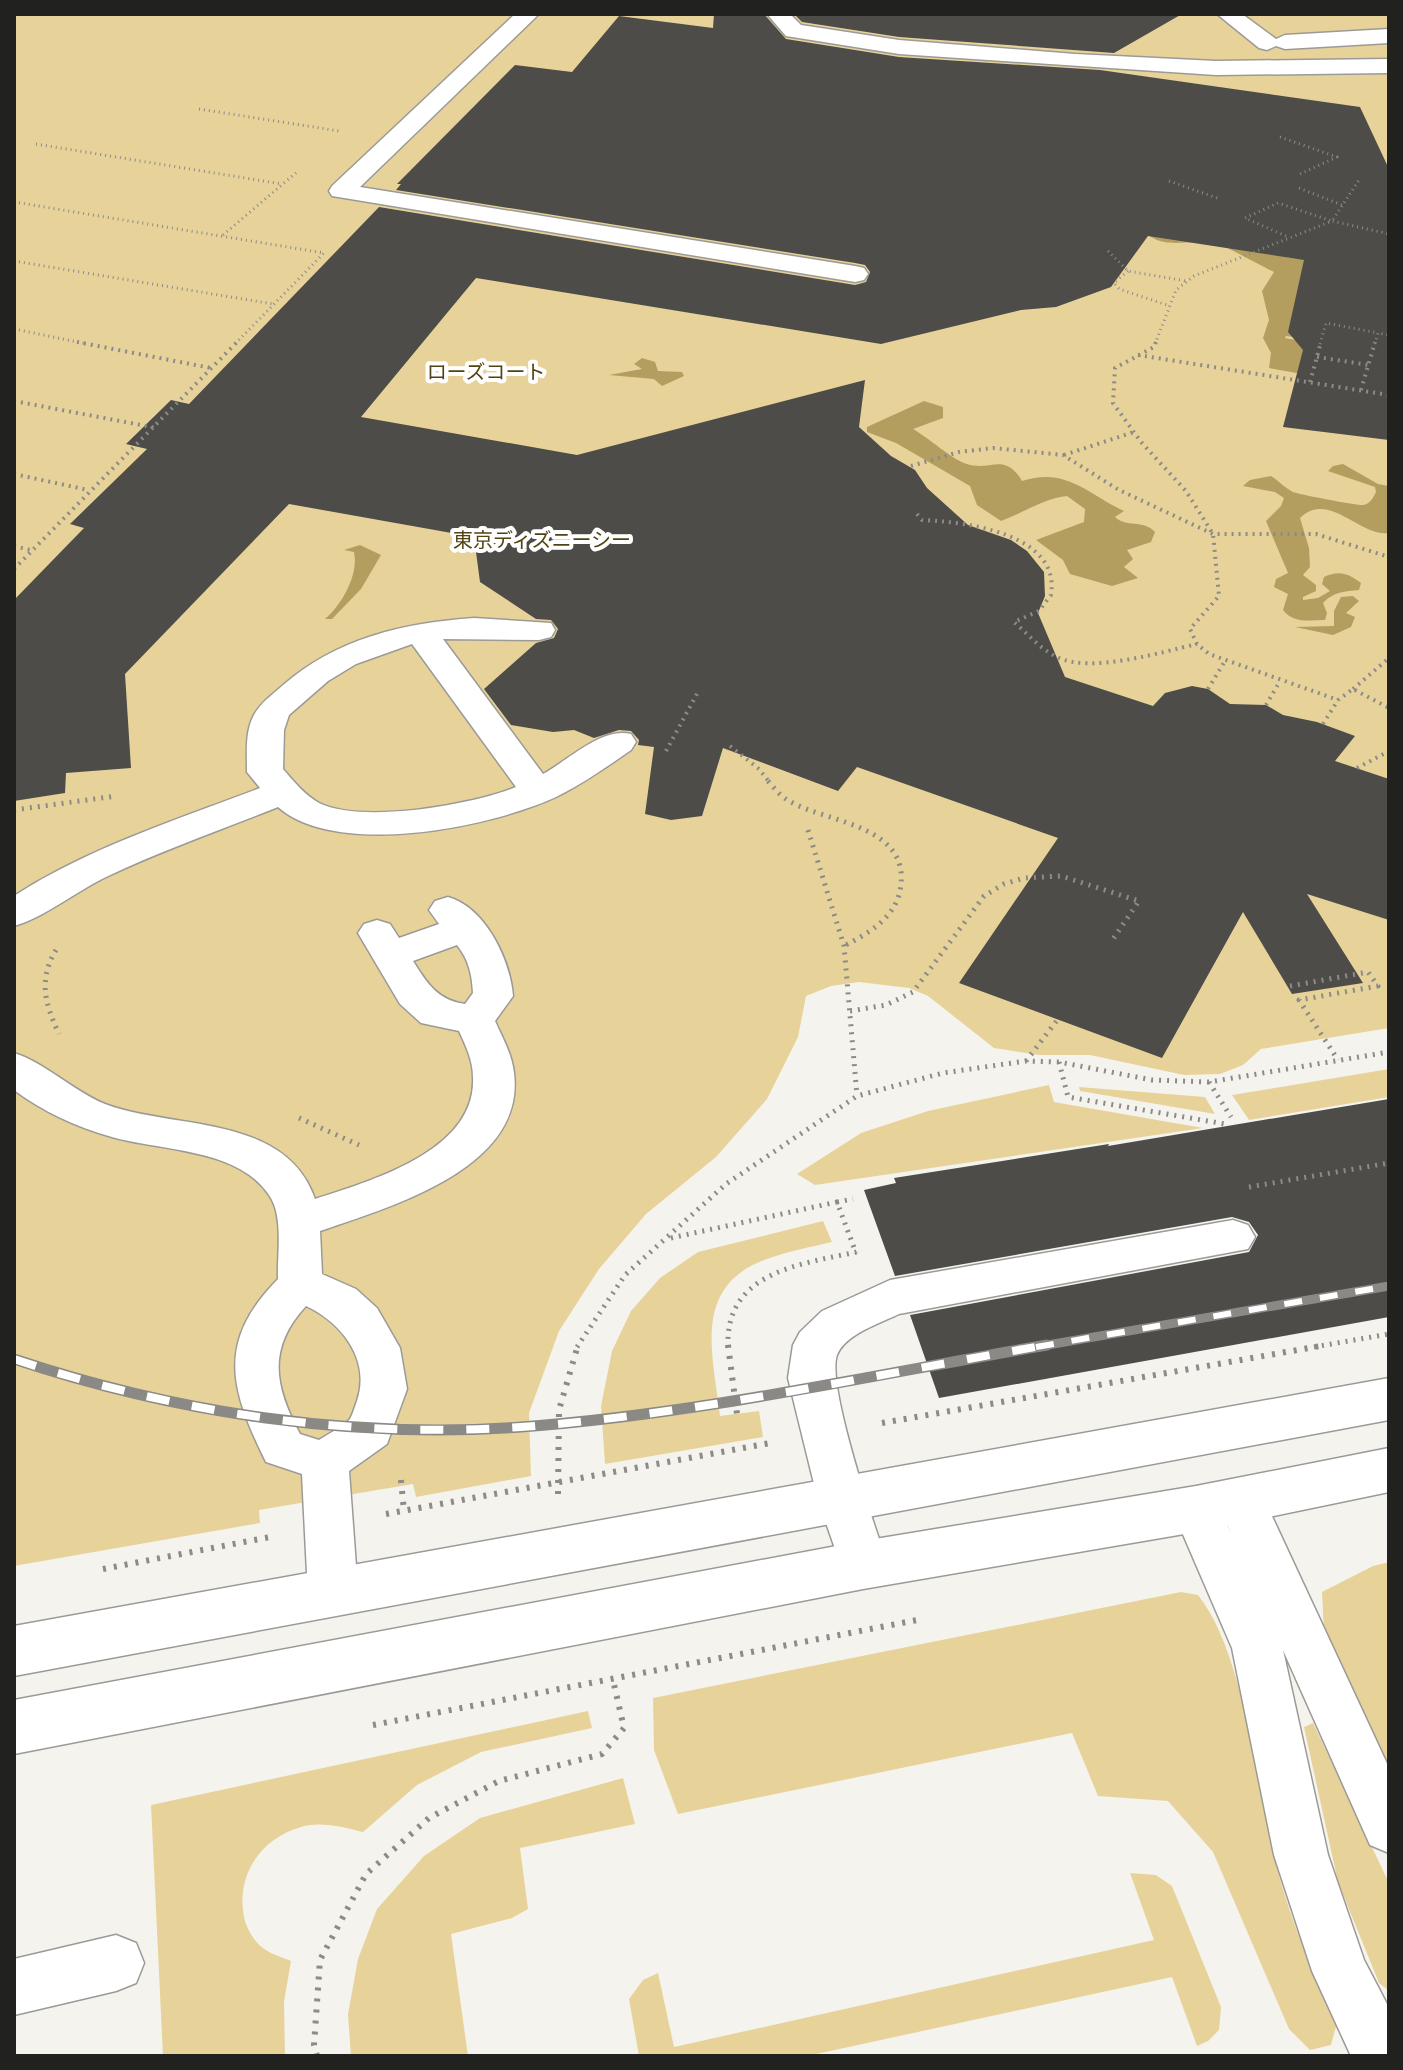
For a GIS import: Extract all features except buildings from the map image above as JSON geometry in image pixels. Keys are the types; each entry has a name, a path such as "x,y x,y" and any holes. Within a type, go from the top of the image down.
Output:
{"street":[{"path":"14,1651 1389,1399"},
{"path":"14,1727 863,1565 1218,1504 1389,1470"}],"lane":[{"path":"528,14 341,191 855,274"},
{"path":"778,14 794,31 899,47 1216,68 1389,66"},
{"path":"807,14 1008,43 1143,49 1205,46"},
{"path":"1228,14 1267,43"},
{"path":"1236,45 1389,36"},
{"path":"539,630 505,626 421,633 360,650 324,667 270,717 265,772 309,813 358,822 418,822 492,806 537,791 619,742"},
{"path":"421,633 537,791"},
{"path":"14,913 41,894 107,863 284,792"},
{"path":"456,919 481,949 493,970 493,996 474,1019 435,1013 414,994 383,944 456,919"},
{"path":"297,1222 439,1167 477,1129 489,1107 494,1084 492,1063 474,1019"},
{"path":"14,1068 53,1095 113,1122 197,1135 231,1146 278,1176 291,1192 297,1222 300,1284 267,1323 256,1355 258,1384 265,1415 283,1448 325,1462"},
{"path":"863,1565 842,1500 811,1378 816,1345 838,1324 860,1310 890,1298 1233,1237"},
{"path":"300,1284 340,1302 361,1321 377,1348 384,1389 370,1430 325,1462"},
{"path":"325,1462 333,1593"},
{"path":"1218,1504 1389,1827"},
{"path":"1218,1504 1257,1648 1301,1855 1340,1971 1382,2056"},
{"path":"14,1987 116,1963"}],"path":[{"path":"199,109 344,132 334,140"},
{"path":"1280,137 1337,157 1298,175"},
{"path":"36,144 283,184"},
{"path":"222,236 303,167"},
{"path":"1338,700 1225,661 1197,644 1190,629 1219,596 1213,534 1186,491 1113,403 1115,368 1154,347 1176,290 1187,281 1287,237 1332,221 1359,180"},
{"path":"1169,181 1217,198"},
{"path":"1298,188 1342,205"},
{"path":"14,202 324,253 14,569"},
{"path":"1287,237 1245,218 1278,203 1332,221 1389,234"},
{"path":"1108,251 1128,271 1187,281"},
{"path":"14,261 274,304"},
{"path":"1128,271 1114,283 1119,289 1170,306"},
{"path":"1310,382 1326,323 1389,335"},
{"path":"14,329 212,368"},
{"path":"1361,390 1378,333"},
{"path":"1137,355 1389,395"},
{"path":"1317,357 1369,365"},
{"path":"14,401 154,427"},
{"path":"911,466 959,452 993,448 1063,455 1134,432"},
{"path":"1063,455 1119,490 1213,534 1316,534 1389,557"},
{"path":"14,474 89,490"},
{"path":"917,514 922,520 977,524 1014,538 1034,555 1052,574 1051,596 1043,609 1014,622 1064,661 1081,663 1141,656 1197,644"},
{"path":"14,546 31,550"},
{"path":"1323,724 1338,700 1389,658"},
{"path":"1208,689 1225,661"},
{"path":"1266,705 1280,681"},
{"path":"1353,689 1389,708"},
{"path":"663,754 672,744 698,692"},
{"path":"730,746 757,767 782,797 807,812 847,820 873,834 890,851 900,872 901,894 881,925 865,937 844,946"},
{"path":"1357,768 1389,751"},
{"path":"14,810 116,796"},
{"path":"808,830 844,946 857,1096"},
{"path":"850,1011 886,1005 913,992 984,896 999,886 1031,874 1062,875 1139,901 1111,942"},
{"path":"59,946 45,965 45,1003 60,1036 70,1043"},
{"path":"1290,986 1368,972 1378,986 1299,1000 1338,1061"},
{"path":"1026,1061 1058,1019"},
{"path":"569,1550 556,1482 559,1410 577,1347 625,1275 670,1238 726,1184 857,1096 943,1073 1026,1061 1059,1062 1152,1080 1209,1082 1389,1052"},
{"path":"1059,1062 1068,1097 1225,1124"},
{"path":"1209,1082 1231,1117"},
{"path":"294,1116 364,1147 385,1190"},
{"path":"670,1238 853,1199"},
{"path":"837,1202 856,1253"},
{"path":"89,1572 556,1482 1389,1334"},
{"path":"400,1469 404,1511"},
{"path":"368,1726 924,1619"},
{"path":"584,1620 599,1682"},
{"path":"317,2056 314,2045 320,1960 366,1874 429,1818 499,1781 602,1754 624,1728 613,1680"}],"green space":[{"name":"東京ディズニーシー","path":"14,14 1389,14 1389,1028 1261,1049 1243,1065 1220,1074 1184,1075 1090,1055 1039,1055 994,1048 928,996 909,988 859,982 831,986 806,996 798,1037 767,1099 716,1157 646,1214 599,1269 559,1331 529,1413 531,1476 416,1497 413,1484 259,1510 260,1523 14,1566"},
{"path":"1389,1069 1389,1097 1249,1120 1232,1095"},
{"path":"1049,1085 1054,1102 1203,1128 815,1185 797,1174 861,1133 928,1111"},
{"path":"1079,1087 1205,1097 1215,1114 1080,1091"},
{"path":"823,1221 832,1242 775,1256 743,1271 727,1286 717,1304 712,1324 712,1346 720,1416 759,1411 763,1437 605,1464 601,1406 612,1351 631,1311 660,1278 698,1252"},
{"path":"1389,1562 1389,1771 1324,1633 1322,1592 1373,1566"},
{"path":"1181,1592 1198,1595 1227,1649 1246,1718 1285,1897 1308,1960 1337,2023 1331,2045 1310,2050 1289,2029 1213,1852 1168,1801 1098,1796 1072,1733 678,1814 654,1750 653,1698"},
{"path":"588,1711 592,1728 481,1752 417,1785 363,1832 316,1825 301,1827 274,1840 254,1861 242,1902 245,1921 257,1942 269,1952 291,1961 284,2002 285,2056 163,2056 151,1805"},
{"path":"1313,1723 1389,1883 1389,1991 1379,1983 1338,1882 1304,1727"},
{"path":"623,1778 635,1824 520,1848 528,1909 512,1918 451,1934 468,2056 351,2056 348,2014 358,1959 377,1909 424,1856 480,1818"},
{"path":"1130,1873 1156,1875 1172,1886 1221,2007 1219,2030 1208,2041 1197,2046 1172,1977 807,2056 639,2056 629,1999 643,1980 658,1973 674,2047 1154,1940"}],"shaded area":[{"path":"1150,202 1159,204 1171,221 1160,229 1175,237 1235,234 1286,257 1330,259 1338,271 1356,279 1389,278 1389,326 1321,313 1313,340 1285,338 1312,343 1302,374 1269,368 1271,353 1263,338 1269,320 1262,291 1274,272 1218,244 1173,243 1153,238 1135,220 1146,214"},
{"path":"642,358 655,362 658,371 682,372 684,376 662,386 654,379 609,375 642,369 634,364"},
{"path":"924,401 943,407 943,418 913,429 954,458 976,466 1009,467 1022,481 1051,477 1075,484 1124,511 1115,517 1119,520 1145,526 1155,532 1151,542 1127,550 1133,559 1124,567 1138,578 1112,586 1070,574 1063,560 1036,540 1084,522 1085,509 1067,496 1001,521 977,505 970,486 896,443 867,432 867,427"},
{"path":"1343,464 1378,484 1389,486 1389,533 1378,532 1322,509 1300,518 1309,548 1310,567 1303,575 1316,585 1316,591 1303,597 1303,600 1318,598 1330,591 1322,584 1324,577 1329,575 1343,574 1361,583 1359,590 1335,594 1323,603 1327,613 1325,620 1297,619 1283,610 1288,594 1274,587 1276,579 1288,573 1266,521 1281,506 1284,498 1275,492 1243,486 1250,480 1271,476 1297,493 1351,504 1368,503 1376,492 1375,487 1328,471 1333,466"},
{"path":"360,545 381,555 361,589 332,619 325,619 337,606 352,579 354,552 344,550"},
{"path":"1353,596 1359,601 1346,613 1355,617 1351,627 1333,635 1295,627 1334,626 1334,611 1341,597"}],"railway":[{"path":"1036,1347 1389,1286"},
{"path":"14,1359 138,1394 264,1418 392,1429 457,1430 521,1427 653,1413 1047,1345"}],"park label":[{"name":"ローズコート","path":"486,372"}]}
